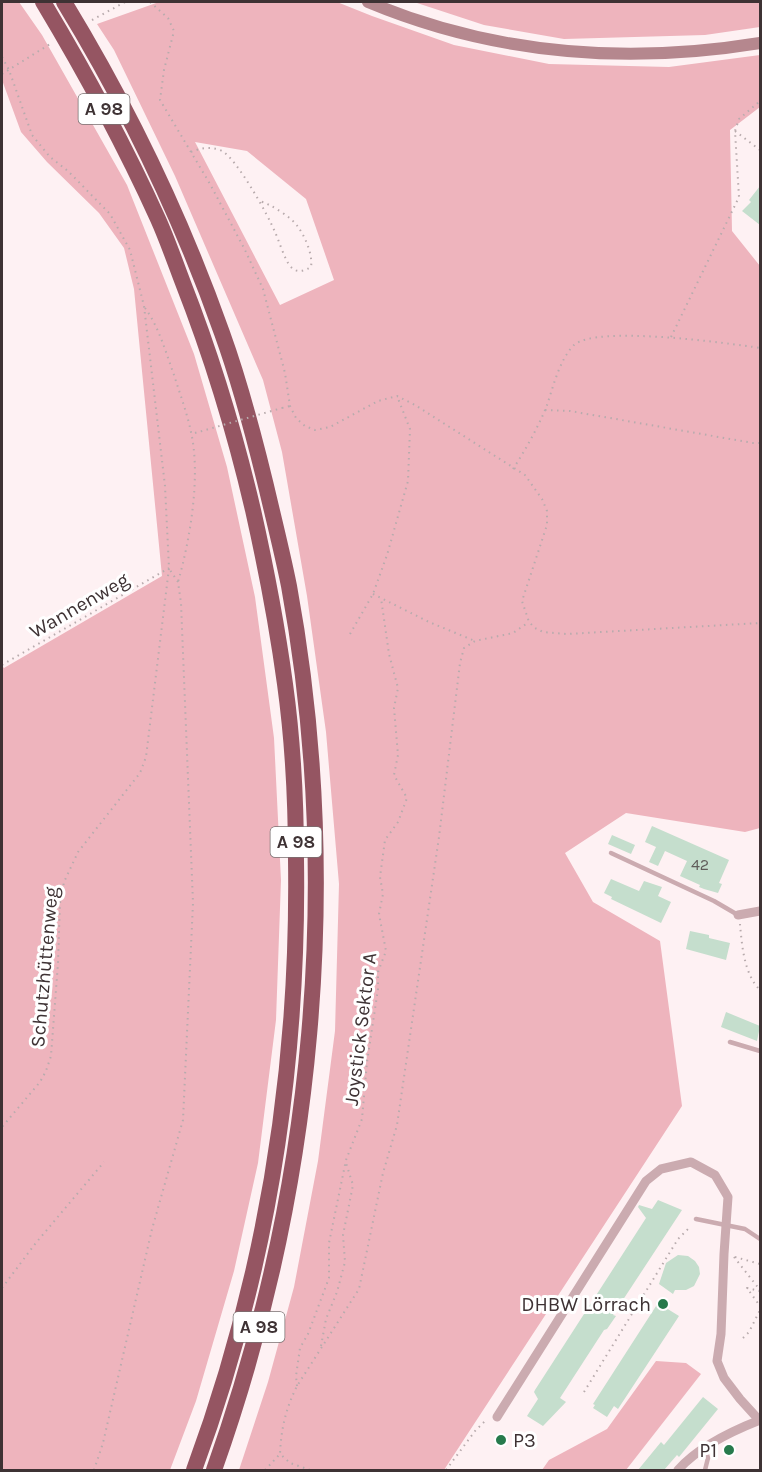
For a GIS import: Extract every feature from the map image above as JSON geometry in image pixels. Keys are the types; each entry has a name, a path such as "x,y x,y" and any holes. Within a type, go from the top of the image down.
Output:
{"highway":[{"name":"A 98","path":"43,2 85,72 158,220 206,343 245,477 271,590 286,687 296,801 297,927 289,1060 274,1174 260,1246 242,1319 211,1425 194,1470"},
{"name":"A 98","path":"64,2 138,133 175,214 223,334 260,460 289,585 304,691 314,803 316,895 313,978 306,1067 291,1180 277,1253 260,1323 229,1429 214,1470"}],"main road":[{"path":"368,2 462,34 500,43 568,52 614,55 653,54 721,49 760,43"}],"street":[{"path":"738,915 760,911"},
{"path":"497,1417 646,1181 661,1169 691,1162 715,1175 728,1197 721,1334 717,1361 724,1378 740,1400 760,1420 737,1430 688,1459 678,1470"}],"lane":[{"path":"610,853 714,901 738,915"},
{"path":"730,1042 760,1051"},
{"path":"696,1220 745,1229 760,1239"},
{"path":"705,1449 708,1458 705,1470"}],"path":[{"path":"92,20 125,2"},
{"path":"150,2 168,18 174,31 164,70 160,100 245,250 263,289 285,374 290,406 296,418 315,430 330,427 378,401 397,396 416,405 525,475 542,499 547,511 547,525 522,601 529,622 543,632 567,634 760,623"},
{"path":"2,74 50,44"},
{"path":"2,57 9,70 32,135 50,157 68,171 110,214 130,250 144,306 152,317 169,360 193,434 195,469 190,530 178,582 182,614 194,903 183,1120 152,1228 103,1443 94,1470"},
{"path":"671,338 739,197 735,132 739,119 760,101"},
{"path":"735,132 760,150"},
{"path":"191,152 201,148 222,151 240,171 259,201 270,218 290,266 298,271 311,267 312,259 298,226 267,203 259,201"},
{"name":"Schutzhüttenweg","path":"2,1126 40,1082 51,1056 60,903 64,882 78,852 140,773 146,757 169,568 163,464 144,306"},
{"path":"513,469 534,435 565,358 575,344 594,336 671,338 760,348"},
{"path":"350,634 373,594 387,555 408,481 410,429 397,396"},
{"path":"193,434 290,406"},
{"path":"545,410 579,412 760,443"},
{"path":"169,568 178,582"},
{"name":"Wannenweg","path":"2,665 169,568"},
{"path":"373,594 429,622 475,641"},
{"name":"Joystick Sektor A","path":"297,1386 300,1348 308,1334 329,1278 329,1243 346,1160 362,1119 367,1062 378,989 378,972 386,951 379,914 383,894 380,877 385,840 398,822 407,798 394,775 398,755 394,708 398,688 384,624 381,598"},
{"path":"265,1470 280,1454 281,1429 290,1399 359,1289 383,1173 397,1125 438,849 460,663 464,648 475,641 513,633 529,622"},
{"path":"738,915 743,949 752,982 760,990"},
{"path":"320,1349 326,1319 338,1292 345,1262 343,1235 353,1185 346,1160"},
{"path":"2,1288 35,1244 104,1162"},
{"path":"584,1392 678,1239 696,1220"},
{"path":"760,1264 734,1257 760,1290"},
{"path":"743,1338 749,1332 760,1308 747,1287 760,1290"},
{"path":"446,1470 477,1428 492,1416 497,1417"},
{"path":"280,1454 290,1463 310,1470"}],"shaded area":[{"path":"2,2 19,2 42,35 127,185 194,354 227,467 255,597 274,738 281,880 276,1020 258,1163 234,1271 196,1401 170,1470 2,1470 2,666 4,668 162,576 134,289 124,248 99,213 47,162 21,132 2,80"},
{"path":"159,2 337,2 454,45 549,64 669,67 760,55 760,107 730,130 732,231 760,266 760,828 745,832 626,813 565,853 593,902 660,941 682,1106 444,1470 239,1470 268,1382 294,1287 318,1161 335,1031 339,884 326,732 307,596 282,452 263,380 175,176 114,50 97,24","holes":["195,142 247,151 306,199 334,280 280,305"]},
{"path":"414,2 760,2 760,27 705,35 564,39 484,25"},
{"path":"656,1361 686,1363 701,1374 626,1470 542,1470 549,1460 607,1429"}],"building":[{"path":"760,186 760,225 742,211 751,202 749,200"},
{"path":"652,826 729,860 719,883 722,884 718,893 699,887 700,885 680,876 687,861 665,851 658,866 649,862 656,847 645,842"},
{"path":"612,835 635,845 631,854 608,844"},
{"path":"611,879 639,891 644,881 662,887 658,896 671,902 661,923 611,899 612,897 604,893"},
{"path":"690,931 730,943 726,960 686,949"},
{"path":"726,1012 760,1026 757,1041 721,1027"},
{"path":"658,1200 682,1210 613,1315 616,1316 604,1330 560,1398 566,1402 543,1426 527,1416 538,1399 535,1390 646,1218 638,1207 639,1205 652,1209"},
{"path":"678,1255 688,1256 695,1261 700,1274 694,1286 686,1290 675,1290 673,1294 659,1284 666,1263"},
{"path":"658,1303 679,1316 618,1409 614,1406 607,1417 593,1408 595,1405 593,1404"},
{"path":"703,1397 718,1409 679,1457 677,1455 664,1470 638,1470 661,1442 664,1445"}],"place":[{"name":"DHBW Lörrach","path":"663,1304"},
{"name":"P3","path":"501,1440"},
{"name":"P1","path":"729,1450"}]}
